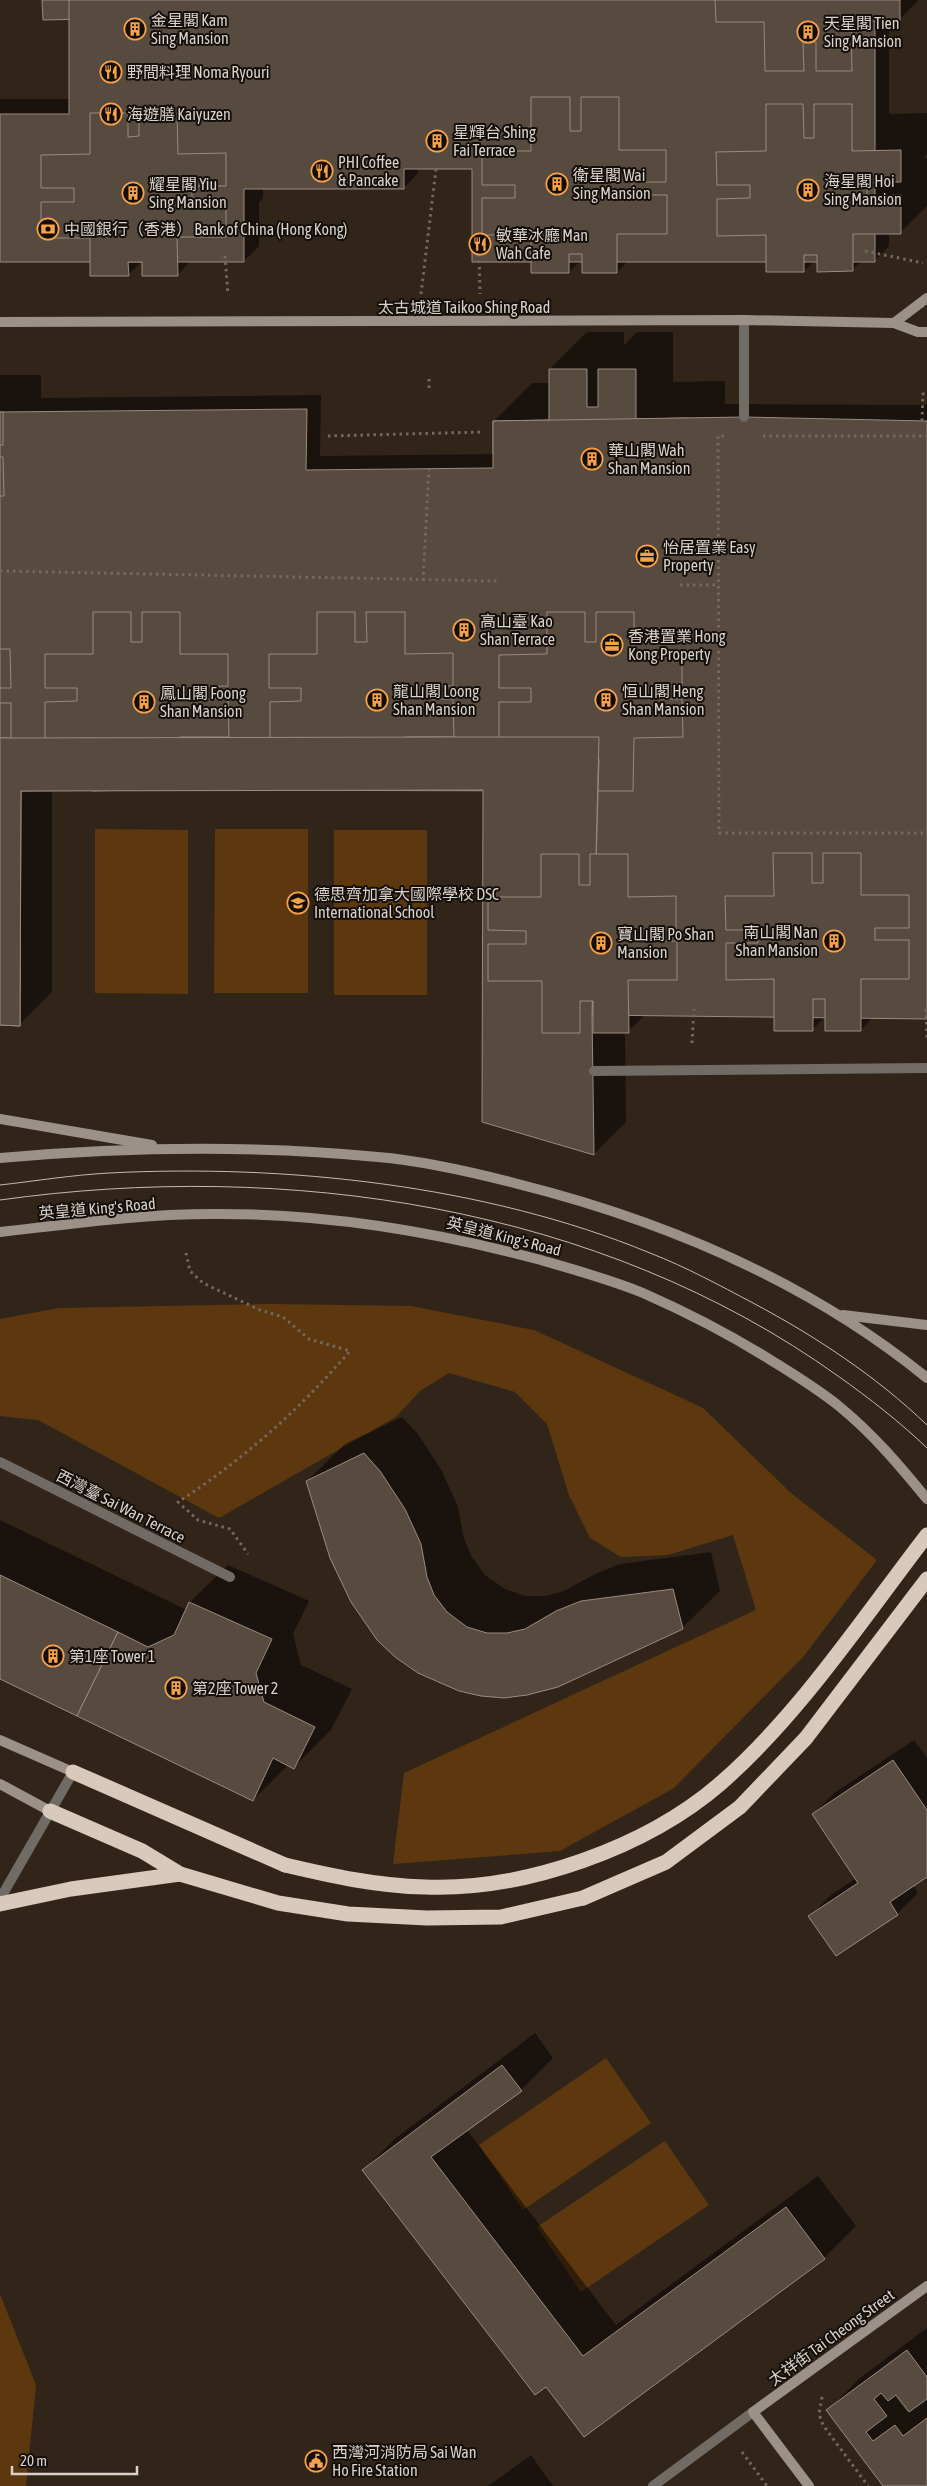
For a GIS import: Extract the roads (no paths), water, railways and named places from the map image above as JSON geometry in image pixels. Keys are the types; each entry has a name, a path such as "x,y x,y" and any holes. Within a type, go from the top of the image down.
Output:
{"highway":[{"path":"74,1772 285,1865 352,1880 417,1886 492,1884 569,1866 652,1832 720,1784 789,1715 927,1535"},
{"path":"50,1812 142,1851 180,1874 278,1902 348,1914 398,1917 501,1917 583,1898 666,1862 740,1807 806,1738 927,1579"},
{"path":"0,1904 89,1886 180,1874"}],"main road":[{"path":"894,322 927,298"},
{"name":"太古城道 Taikoo Shing Road","path":"0,322 744,320 894,322 918,332 927,332"},
{"path":"0,1119 176,1149"},
{"path":"0,1158 54,1153 176,1149 279,1150 379,1157 468,1171 567,1196 649,1223 737,1260 842,1315 896,1353 927,1378"},
{"name":"英皇道 King's Road","path":"0,1232 119,1219 194,1215 292,1217 403,1228 490,1246 567,1267 658,1300 707,1324 799,1378 839,1406 874,1437 927,1499"},
{"path":"842,1315 927,1325"},
{"path":"0,1740 74,1772"},
{"path":"0,1784 50,1812"},
{"name":"太祥街 Tai Cheong Street","path":"754,2412 927,2286"},
{"path":"754,2412 809,2486"}],"street":[{"path":"744,320 744,417"},
{"path":"594,1071 927,1068"},
{"name":"西灣臺 Sai Wan Terrace","path":"0,1462 230,1577"},
{"path":"0,1899 74,1772"},
{"path":"653,2486 754,2412"}],"tram line":[{"path":"0,1185 109,1173 176,1171 245,1172 314,1176 384,1184 453,1195 521,1211 587,1230 650,1253 728,1290 822,1343 887,1390 927,1425"},
{"path":"0,1200 108,1189 218,1187 328,1193 437,1209 543,1235 646,1271 745,1318 838,1376 884,1410 927,1448"}],"place":[{"name":"金星閣 Kam Sing Mansion","path":"135,29"},
{"name":"天星閣 Tien Sing Mansion","path":"808,32"},
{"name":"野間料理 Noma Ryouri","path":"111,72"},
{"name":"海遊膳 Kaiyuzen","path":"111,114"},
{"name":"星輝台 Shing Fai Terrace","path":"437,141"},
{"name":"PHI Coffee & Pancake","path":"322,171"},
{"name":"衛星閣 Wai Sing Mansion","path":"557,184"},
{"name":"海星閣 Hoi Sing Mansion","path":"808,190"},
{"name":"耀星閣 Yiu Sing Mansion","path":"133,193"},
{"name":"中國銀行（香港） Bank of China (Hong Kong)","path":"48,229"},
{"name":"敏華冰廳 Man Wah Cafe","path":"480,244"},
{"name":"華山閣 Wah Shan Mansion","path":"592,459"},
{"name":"怡居置業 Easy Property","path":"647,556"},
{"name":"高山臺 Kao Shan Terrace","path":"464,630"},
{"name":"香港置業 Hong Kong Property","path":"612,645"},
{"name":"龍山閣 Loong Shan Mansion","path":"377,700"},
{"name":"恒山閣 Heng Shan Mansion","path":"606,700"},
{"name":"鳳山閣 Foong Shan Mansion","path":"144,702"},
{"name":"德思齊加拿大國際學校 DSC International School","path":"298,903"},
{"name":"南山閣 Nan Shan Mansion","path":"834,941"},
{"name":"寶山閣 Po Shan Mansion","path":"601,943"},
{"name":"第1座 Tower 1","path":"53,1656"},
{"name":"第2座 Tower 2","path":"176,1688"},
{"name":"西灣河消防局 Sai Wan Ho Fire Station","path":"316,2461"}]}
